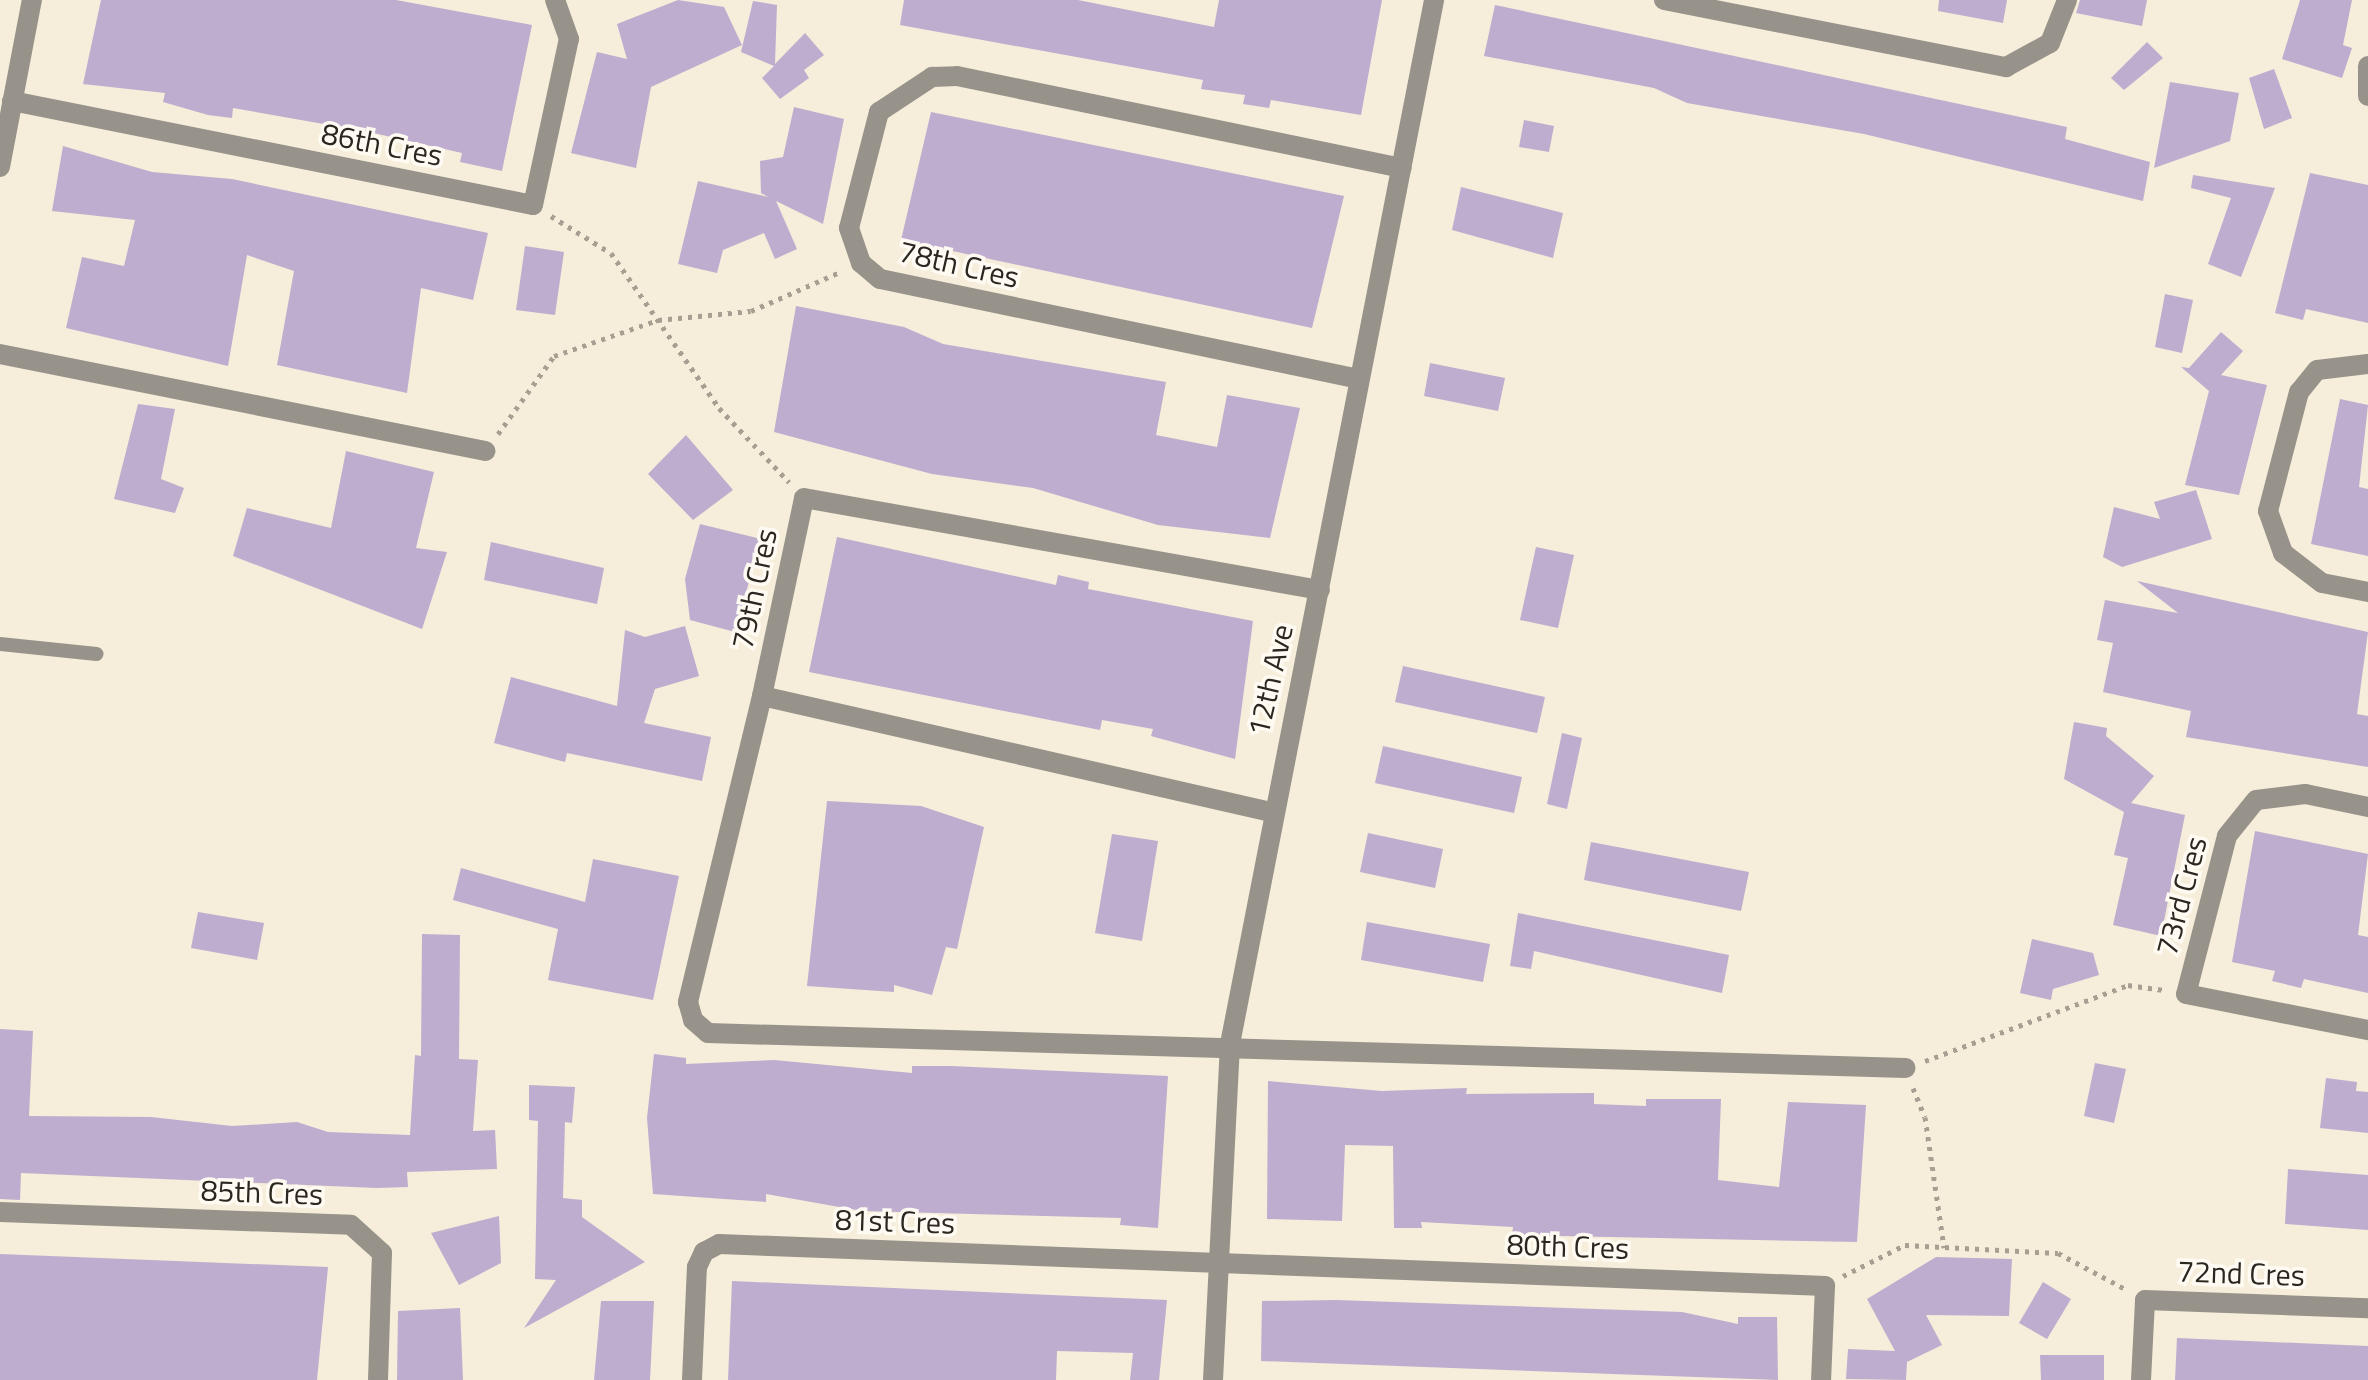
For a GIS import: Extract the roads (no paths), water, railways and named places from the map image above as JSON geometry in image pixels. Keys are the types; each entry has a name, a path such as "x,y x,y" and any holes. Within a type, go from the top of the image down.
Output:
{"street":[{"path":"0,167 32,0"},
{"name":"86th Cres","path":"12,101 533,205 569,39 555,0"},
{"name":"12th Ave","path":"1213,1380 1216,1263 1230,1044 1271,812 1320,590 1434,0"},
{"path":"1664,0 2006,67 2050,43 2067,0"},
{"path":"2368,66 2368,96"},
{"name":"78th Cres","path":"1359,379 880,279 861,263 849,228 879,112 932,77 957,76 1402,168"},
{"path":"0,354 485,451"},
{"path":"2368,364 2317,370 2299,392 2268,511 2283,553 2322,583 2368,592"},
{"name":"79th Cres","path":"1271,812 762,696 804,498 1320,590"},
{"path":"762,696 688,1002 693,1020 708,1033 1230,1044 1905,1068"},
{"name":"73rd Cres","path":"2368,807 2305,794 2256,800 2227,836 2186,994 2368,1030"},
{"name":"85th Cres","path":"0,1212 351,1225 382,1253 378,1380"},
{"name":"81st Cres","path":"692,1380 697,1267 704,1252 719,1244 1216,1263"},
{"name":"80th Cres","path":"1216,1263 1825,1286 1821,1380"},
{"name":"72nd Cres","path":"2141,1380 2145,1300 2368,1308"}],"lane":[{"path":"0,644 96,654"}]}
